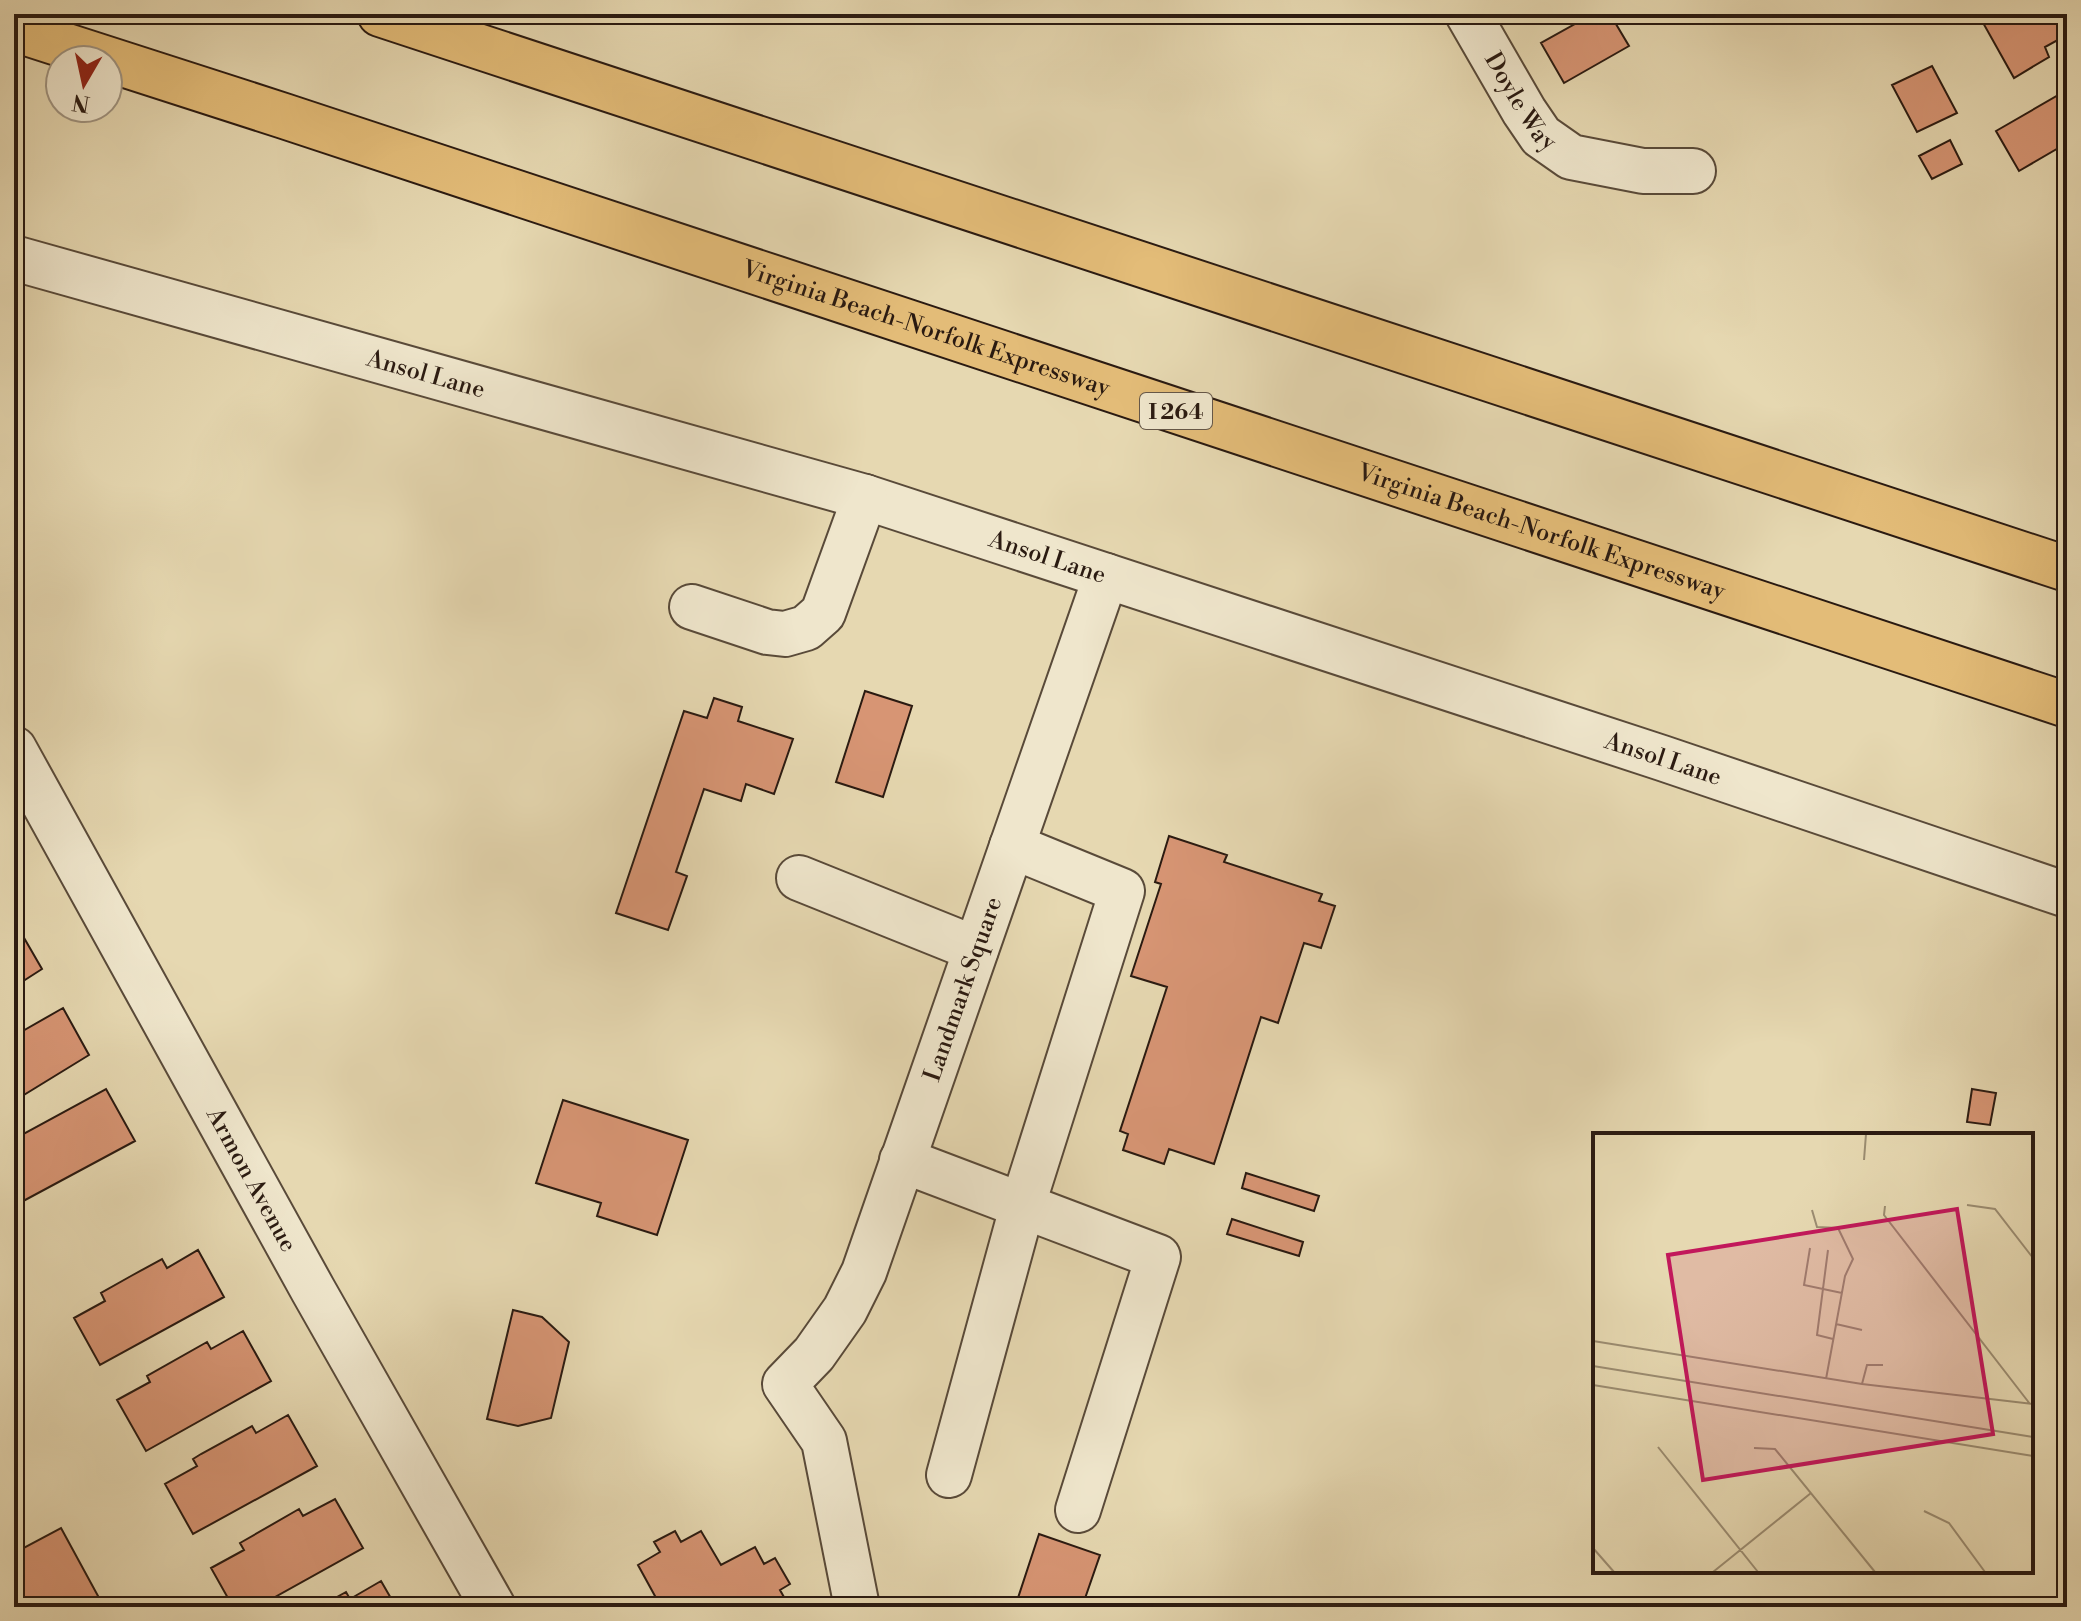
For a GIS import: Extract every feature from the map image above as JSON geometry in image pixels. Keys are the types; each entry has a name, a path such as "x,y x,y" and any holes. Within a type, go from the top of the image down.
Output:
{"highway":[{"path":"380,14 2067,569"},
{"name":"Virginia Beach-Norfolk Expressway","path":"14,29 2067,705"}],"street":[{"name":"Doyle Way","path":"1468,14 1541,136 1571,157 1643,171 1693,171"},
{"name":"Ansol Lane","path":"14,258 865,497 1647,753 2067,895"},
{"path":"692,607 767,632 785,634 806,628 823,613 865,497"},
{"name":"Landmark Square","path":"857,1607 824,1441 785,1384 814,1354 845,1310 864,1272 1106,576"},
{"name":"Armon Avenue","path":"14,749 313,1290 493,1607"},
{"path":"949,1475 1023,1204 1122,891 1012,846"},
{"path":"799,878 976,949"},
{"path":"902,1160 1158,1257 1078,1510"}],"building":[{"path":"1593,14 1610,14 1629,46 1564,83 1541,43"},
{"path":"1995,14 2067,14 2067,35 2045,47 2049,57 2014,78 1982,21"},
{"path":"1932,66 1957,113 1917,132 1892,85"},
{"path":"2067,90 2067,143 2019,171 1996,131"},
{"path":"1950,140 1962,164 1932,179 1919,156"},
{"path":"865,691 912,706 883,797 836,782"},
{"path":"714,698 742,707 738,721 793,739 774,794 746,784 741,801 704,789 676,872 687,876 668,930 616,913 684,711 707,718"},
{"path":"1169,836 1227,855 1224,862 1322,894 1319,901 1335,906 1321,948 1304,943 1278,1023 1261,1017 1214,1164 1169,1149 1164,1164 1123,1150 1128,1134 1120,1131 1167,987 1131,976 1161,884 1155,882"},
{"path":"16,924 42,969 14,987 14,926"},
{"path":"63,1008 89,1055 14,1101 14,1036"},
{"path":"106,1089 135,1141 14,1206 14,1139"},
{"path":"1972,1089 1996,1093 1990,1125 1967,1122"},
{"path":"563,1100 688,1140 657,1235 597,1216 601,1203 536,1183"},
{"path":"1246,1173 1319,1196 1314,1211 1242,1188"},
{"path":"1232,1219 1303,1242 1299,1256 1227,1234"},
{"path":"198,1250 224,1297 100,1365 74,1318 105,1301 101,1293 162,1259 167,1268"},
{"path":"513,1310 542,1317 569,1342 551,1418 518,1426 487,1419"},
{"path":"243,1331 271,1381 146,1451 117,1400 150,1382 147,1376 207,1342 211,1349"},
{"path":"288,1415 317,1466 193,1534 165,1484 197,1466 193,1459 201,1454 252,1426 256,1433"},
{"path":"335,1499 363,1548 257,1607 233,1607 211,1568 244,1550 240,1543 299,1509 303,1516"},
{"path":"61,1528 104,1607 14,1607 14,1553"},
{"path":"675,1531 681,1542 701,1531 721,1565 755,1547 764,1564 775,1558 790,1584 780,1590 789,1606 661,1607 638,1565 660,1552 654,1542"},
{"path":"1039,1534 1100,1555 1082,1607 1015,1607"},
{"path":"381,1581 396,1607 319,1607 346,1592 350,1599"}]}
